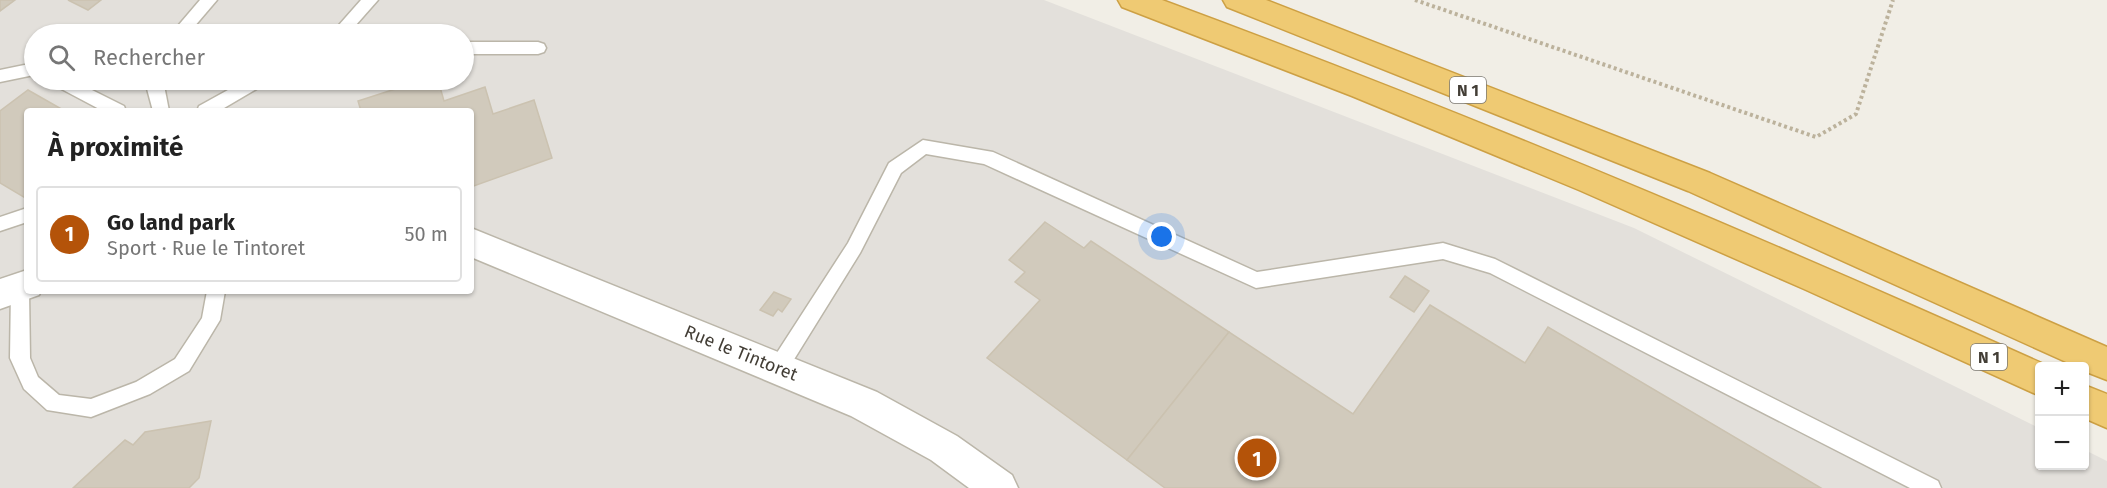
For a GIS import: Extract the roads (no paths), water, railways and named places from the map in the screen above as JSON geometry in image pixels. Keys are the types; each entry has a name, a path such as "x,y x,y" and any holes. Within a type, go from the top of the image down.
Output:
{"highway":[{"name":"N 1","path":"1132,0 1372,91 1522,152 1814,277 2035,378"},
{"name":"N 1","path":"1237,0 1699,182 2107,364"},
{"path":"2089,403 2107,411"}],"street":[{"name":"Rue le Tintoret","path":"474,243 778,368 874,410 944,447 999,488"}],"lane":[{"path":"187,24 209,0"},
{"path":"348,24 370,0"},
{"path":"474,48 538,48"},
{"path":"0,76 24,71"},
{"path":"77,90 112,108"},
{"path":"155,90 160,108"},
{"path":"210,108 242,90"},
{"path":"778,368 854,248 895,168 923,147 987,157 1256,280 1443,251 1495,267 1931,488"},
{"path":"0,224 24,216"},
{"path":"16,289 20,358 31,383 54,404 91,408 143,387 182,365 211,320 215,294"}],"place":[{"name":"Go land park","path":"1257,458"}]}
